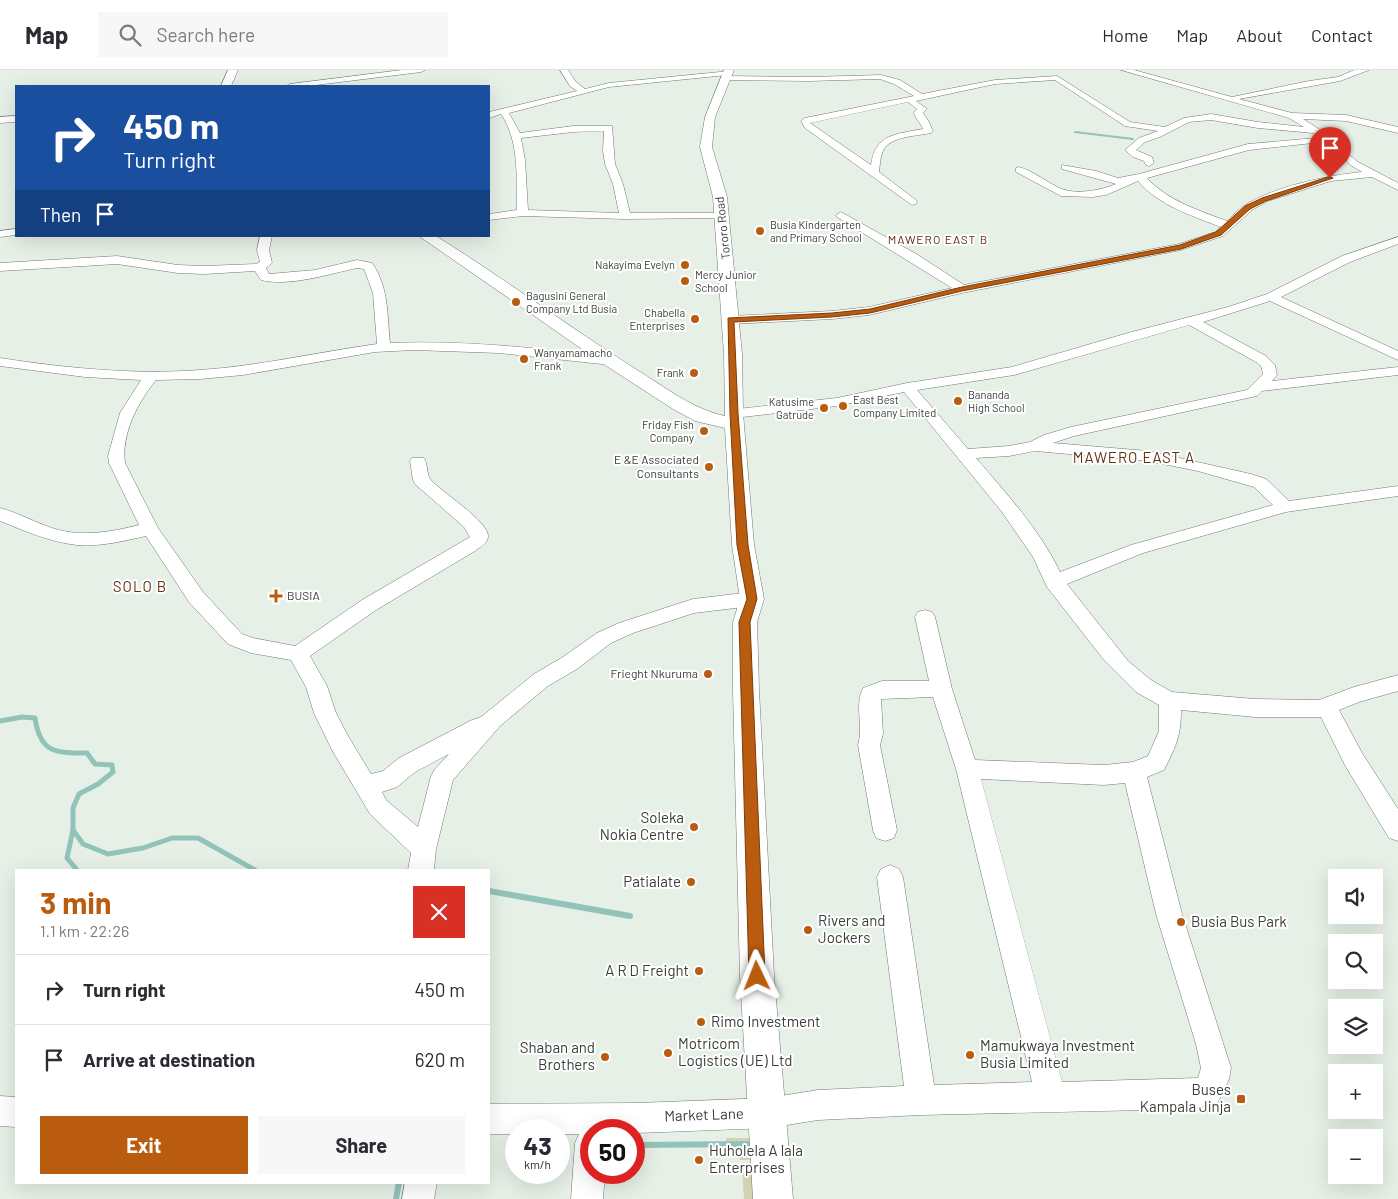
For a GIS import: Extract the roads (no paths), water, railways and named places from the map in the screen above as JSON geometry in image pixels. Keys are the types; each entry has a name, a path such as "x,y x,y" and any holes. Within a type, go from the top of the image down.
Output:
{"main road":[{"path":"226,85 233,70"},
{"name":"Tororo Road","path":"727,74 710,117 706,136 708,155 719,189 731,320 742,545 752,599 745,622 746,690 757,976 773,1199"},
{"path":"428,237 611,361 693,412 711,420 735,418"}],"street":[{"path":"301,85 391,77 421,70"},
{"path":"564,70 573,84 583,91"},
{"path":"869,70 881,77 897,82 922,98"},
{"path":"1125,70 1292,116 1346,118 1398,130"},
{"path":"1232,98 1309,83 1340,80 1355,72 1365,70"},
{"path":"490,115 583,91 641,81 727,74 809,80 881,77"},
{"path":"912,202 808,126 806,121 995,82 1057,78 1128,124 1166,130"},
{"path":"874,173 879,150 883,145 900,136 928,131 925,122 918,112 923,109 910,100"},
{"path":"504,112 510,118 518,136 523,213"},
{"path":"1292,116 1316,131 1355,164 1398,187"},
{"path":"1149,163 1149,159 1136,155 1130,150 1142,140 1157,136 1187,120 1211,117 1258,125 1316,131"},
{"path":"0,120 15,119"},
{"path":"518,136 573,129 609,128 608,151 610,164 618,184 625,216"},
{"path":"1064,167 1117,181 1140,177 1248,147 1325,139"},
{"path":"1019,170 1061,193 1067,194 1106,192 1140,177"},
{"path":"731,320 856,313 962,289 1181,247 1219,234 1248,208 1284,192 1324,182 1330,178 1372,174"},
{"path":"1140,177 1152,191 1195,213 1229,226"},
{"path":"490,217 523,213 721,216"},
{"path":"840,215 907,253 962,289"},
{"path":"0,234 15,232"},
{"path":"0,267 117,260 204,270 259,267 266,263 263,250 266,237"},
{"path":"735,418 806,407 908,387 1006,373 1233,310 1271,297 1346,259 1398,240"},
{"path":"259,267 265,277 272,278 315,274 357,264 368,266 377,284 384,347"},
{"path":"1271,297 1398,356"},
{"path":"1035,446 1050,438 1071,432 1252,393 1270,375 1265,362 1191,321"},
{"path":"0,362 66,370 151,377 181,377 230,372 384,347 427,346 527,351 611,361"},
{"path":"1259,387 1398,371"},
{"path":"151,377 132,400 127,411 116,463 128,483 150,529 196,597 229,631 234,640 298,654 369,605 469,547 479,539 479,533 470,523 422,480 418,461"},
{"path":"908,387 996,493 1036,547 1050,570 1054,582 1103,647 1142,687 1154,695 1170,700 1274,708 1320,709 1354,695 1398,683"},
{"path":"963,454 1009,451 1035,446 1148,456 1198,466 1260,483 1285,507"},
{"path":"1054,582 1137,549 1285,507 1390,493 1398,507"},
{"path":"0,514 48,533 77,539 106,538 150,529"},
{"path":"423,860 443,776 492,720 541,680 604,638 626,628 693,606 752,599"},
{"path":"925,617 941,689 968,769 1051,1097"},
{"path":"298,654 316,686 329,720 378,807 423,860"},
{"path":"885,830 869,745 872,739 869,706 870,694 882,689 941,689"},
{"path":"968,769 1104,774 1134,772 1156,762 1165,746 1170,732 1170,700"},
{"path":"1326,707 1354,760 1398,830"},
{"path":"365,785 389,780 407,765 492,720"},
{"name":"Market Lane","path":"645,1126 768,1113 818,1105 921,1100 1190,1094 1207,1091 1214,1079 1216,1068 1169,914 1134,772"},
{"path":"890,877 921,1100"},
{"path":"0,1111 15,1112"},
{"name":"Market Lane","path":"490,1119 580,1130"},
{"path":"418,1199 421,1184"},
{"path":"587,1199 588,1184"}],"waterway":[{"path":"1075,132 1133,139"},
{"path":"0,721 22,717 35,718 37,730 41,738 51,749 87,753 95,764 112,765 113,772 98,784 79,794 73,808 73,830"},
{"path":"73,830 83,844 108,854 143,848 172,838 198,838 253,869"},
{"path":"73,830 67,858 76,869"},
{"path":"490,891 630,916"},
{"path":"645,1145 752,1144 752,1148"},
{"path":"396,1199 399,1184"}],"place":[{"name":"Busia Kindergarten and Primary School","path":"760,231"},
{"name":"Nakayima Evelyn","path":"685,265"},
{"name":"Mercy Junior School","path":"685,281"},
{"name":"Bagusini General Company Ltd Busia","path":"516,302"},
{"name":"Chabella Enterprises","path":"695,319"},
{"name":"Wanyamamacho Frank","path":"524,359"},
{"name":"Frank","path":"694,373"},
{"name":"Bananda High School","path":"958,401"},
{"name":"East Best Company Limited","path":"843,406"},
{"name":"Katusime Gatrude","path":"824,408"},
{"name":"Friday Fish Company","path":"704,431"},
{"name":"E &E Associated Consultants","path":"709,467"},
{"name":"BUSIA","path":"276,596"},
{"name":"Frieght Nkuruma","path":"708,674"},
{"name":"Soleka Nokia Centre","path":"694,827"},
{"name":"Patialate","path":"691,882"},
{"name":"Busia Bus Park","path":"1181,922"},
{"name":"Rivers and Jockers","path":"808,930"},
{"name":"A R D Freight","path":"699,971"},
{"name":"Rimo Investment","path":"701,1022"},
{"name":"Motricom Logistics (UE) Ltd","path":"668,1053"},
{"name":"Mamukwaya Investment Busia Limited","path":"970,1055"},
{"name":"Shaban and Brothers","path":"605,1057"},
{"name":"Buses Kampala Jinja","path":"1241,1099"},
{"name":"Huholela A lala Enterprises","path":"699,1160"}],"district":[{"name":"MAWERO EAST B","path":"938,240"},
{"name":"MAWERO EAST A","path":"1134,458"},
{"name":"SOLO B","path":"140,587"}]}
